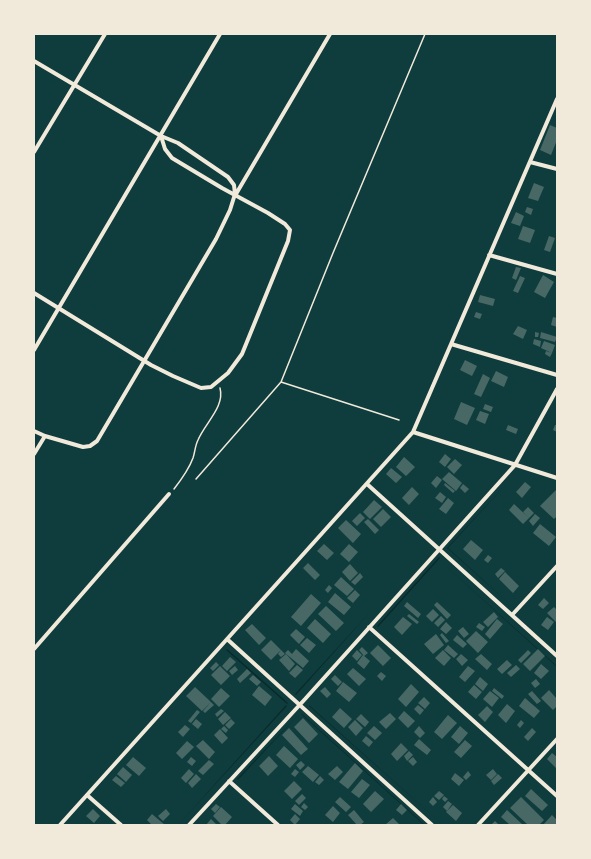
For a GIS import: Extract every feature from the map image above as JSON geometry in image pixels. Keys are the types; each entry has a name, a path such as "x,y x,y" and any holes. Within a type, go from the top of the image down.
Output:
{"street":[{"path":"34,152 105,34"},
{"path":"34,350 220,34"},
{"path":"34,431 45,436 83,447 90,446 96,440 216,239 230,210 235,194 330,34"},
{"path":"34,61 74,86 161,136 178,144 228,176 234,185 235,194"},
{"path":"60,825 413,432 557,99"},
{"path":"34,293 143,360 183,381 201,388 211,387 228,373 242,354 288,241 290,230 285,224 172,158 165,149 161,136"},
{"path":"530,162 557,169"},
{"path":"489,255 557,274"},
{"path":"451,344 557,375"},
{"path":"189,825 515,465 557,389"},
{"path":"413,432 557,478"},
{"path":"34,454 45,436"},
{"path":"367,484 557,656"},
{"path":"34,649 169,494"},
{"path":"512,615 557,566"},
{"path":"369,627 557,796"},
{"path":"227,639 432,825"},
{"path":"478,825 557,739"},
{"path":"229,782 278,825"},
{"path":"87,795 121,825"}],"path":[{"path":"196,479 281,382 333,253 425,34"},
{"path":"169,494 180,482 192,459 198,440 213,416 222,396 218,382"},
{"path":"281,382 398,420"}],"water":[{"path":"510,480 448,548 513,607 447,548"},
{"path":"439,557 440,558 378,627 377,626"},
{"path":"439,560 557,666 557,667"},
{"path":"371,611 296,695 295,694"},
{"path":"227,649 288,703 287,704 226,650"},
{"path":"286,705 287,706 178,825"},
{"path":"309,705 443,825 309,706"},
{"path":"299,714 238,780 237,779"},
{"path":"302,714 425,825 424,825"}],"building":[{"path":"550,125 557,128 557,140 551,155 540,150"},
{"path":"534,183 544,187 538,201 528,198"},
{"path":"527,207 533,209 531,215 525,212"},
{"path":"516,212 524,216 520,226 511,223"},
{"path":"523,226 535,230 530,243 518,239"},
{"path":"549,236 555,238 550,252 544,250"},
{"path":"516,267 521,268 516,280 512,278"},
{"path":"543,275 554,282 545,298 534,292"},
{"path":"520,276 525,278 518,293 513,291"},
{"path":"480,295 495,299 493,306 478,302"},
{"path":"476,312 482,314 480,319 474,317"},
{"path":"553,317 557,318 557,327 551,325"},
{"path":"518,326 527,330 523,339 513,334"},
{"path":"535,332 539,333 538,337 535,337"},
{"path":"541,332 557,337 555,342 540,338"},
{"path":"534,339 541,341 540,347 533,344"},
{"path":"544,341 555,345 552,353 541,348"},
{"path":"546,351 552,353 550,357 545,354"},
{"path":"465,360 477,366 472,376 460,370"},
{"path":"496,371 508,377 504,387 491,381"},
{"path":"483,374 490,378 481,397 474,394"},
{"path":"461,402 475,408 467,425 454,419"},
{"path":"485,404 493,407 491,412 483,409"},
{"path":"480,411 489,414 485,424 476,420"},
{"path":"508,425 518,429 516,434 506,430"},
{"path":"555,425 557,425 557,432 553,430"},
{"path":"445,454 451,459 445,467 439,462"},
{"path":"404,457 415,467 406,476 396,467"},
{"path":"455,459 462,465 454,474 447,467"},
{"path":"391,468 402,477 396,483 386,474"},
{"path":"449,472 462,483 456,491 442,479"},
{"path":"437,476 442,480 436,488 431,483"},
{"path":"525,482 531,487 522,498 516,492"},
{"path":"445,483 455,491 453,493 444,485"},
{"path":"463,484 469,489 465,493 460,488"},
{"path":"412,487 419,494 409,505 402,498"},
{"path":"557,489 557,516 554,519 540,506"},
{"path":"440,492 446,497 442,503 435,498"},
{"path":"448,498 454,503 446,514 439,509"},
{"path":"374,500 382,507 370,519 363,512"},
{"path":"514,504 529,518 523,524 509,510"},
{"path":"528,507 534,513 529,518 523,512"},
{"path":"383,509 391,517 381,527 373,519"},
{"path":"360,513 365,518 357,526 352,521"},
{"path":"535,514 540,518 533,526 529,521"},
{"path":"368,519 379,530 375,534 364,522"},
{"path":"346,520 361,534 353,543 338,528"},
{"path":"540,524 556,537 549,546 533,533"},
{"path":"471,540 483,550 475,560 463,549"},
{"path":"324,544 334,553 327,560 317,551"},
{"path":"349,544 358,552 349,562 340,554"},
{"path":"488,555 492,558 488,563 484,560"},
{"path":"308,563 320,575 315,580 303,568"},
{"path":"350,564 358,573 350,581 342,572"},
{"path":"501,568 505,571 498,578 495,574"},
{"path":"505,572 519,586 513,593 499,579"},
{"path":"360,573 363,577 355,585 351,582"},
{"path":"341,577 354,589 347,596 334,585"},
{"path":"329,585 332,588 328,593 325,590"},
{"path":"355,590 360,595 353,603 347,598"},
{"path":"335,593 351,607 344,615 328,602"},
{"path":"311,594 321,603 301,626 291,617"},
{"path":"544,598 549,603 543,609 538,605"},
{"path":"407,602 421,614 418,618 404,606"},
{"path":"437,602 451,615 447,619 434,605"},
{"path":"326,606 344,623 336,631 318,614"},
{"path":"554,607 557,610 557,623 547,613"},
{"path":"433,609 439,615 432,622 426,616"},
{"path":"494,612 498,617 488,627 483,622"},
{"path":"409,614 419,622 417,624 407,616"},
{"path":"441,616 445,620 438,627 434,623"},
{"path":"403,617 412,624 402,635 394,627"},
{"path":"547,617 554,622 548,630 541,625"},
{"path":"315,619 331,634 323,643 307,628"},
{"path":"497,619 503,624 490,639 485,634"},
{"path":"446,622 452,628 446,634 440,629"},
{"path":"479,623 485,627 482,631 476,627"},
{"path":"252,624 266,638 259,645 245,630"},
{"path":"463,627 469,634 464,638 458,631"},
{"path":"296,629 305,637 299,644 290,635"},
{"path":"476,631 488,642 478,653 466,641"},
{"path":"442,633 449,641 446,643 440,635"},
{"path":"436,634 444,645 433,654 424,644"},
{"path":"457,635 467,644 463,648 453,640"},
{"path":"307,638 316,645 309,653 300,645"},
{"path":"271,640 281,650 271,660 261,650"},
{"path":"378,645 391,658 383,666 370,653"},
{"path":"448,645 458,654 454,658 444,650"},
{"path":"362,647 368,653 364,656 359,650"},
{"path":"296,649 309,661 303,668 285,653 288,650 292,654"},
{"path":"538,649 545,656 530,671 523,664"},
{"path":"281,650 285,654 281,657 278,654"},
{"path":"357,650 362,655 357,661 352,656"},
{"path":"443,650 451,658 444,666 435,658"},
{"path":"528,650 531,653 521,663 518,660"},
{"path":"286,654 295,664 289,671 279,660"},
{"path":"461,654 468,660 462,666 456,659"},
{"path":"481,654 492,664 487,670 475,659"},
{"path":"363,655 370,661 364,669 357,663"},
{"path":"230,657 236,662 227,671 222,666"},
{"path":"507,660 512,665 502,674 497,669"},
{"path":"216,662 219,665 213,671 210,668"},
{"path":"541,664 549,671 541,679 534,673"},
{"path":"297,665 303,670 295,678 289,673"},
{"path":"516,665 520,669 511,677 507,673"},
{"path":"220,666 230,676 221,685 211,675"},
{"path":"235,666 238,670 232,675 229,671"},
{"path":"468,666 475,671 465,682 459,677"},
{"path":"353,668 366,679 359,686 347,674"},
{"path":"247,669 251,673 240,683 237,679"},
{"path":"381,672 386,676 382,681 377,676"},
{"path":"253,675 261,682 257,686 249,679"},
{"path":"335,675 342,682 338,686 331,679"},
{"path":"480,677 488,684 483,691 475,684"},
{"path":"536,679 540,684 535,688 531,683"},
{"path":"343,682 357,693 349,702 336,691"},
{"path":"411,684 419,692 406,707 398,699"},
{"path":"474,685 482,692 476,699 468,692"},
{"path":"259,686 272,697 265,706 252,695"},
{"path":"195,687 211,702 202,711 186,696"},
{"path":"325,687 331,694 327,698 320,691"},
{"path":"221,688 230,696 219,707 211,699"},
{"path":"494,688 504,696 502,699 492,691"},
{"path":"549,690 557,699 557,706 553,710 541,698"},
{"path":"490,691 499,698 492,707 483,699"},
{"path":"532,691 541,701 537,704 528,694"},
{"path":"424,697 430,703 425,709 418,703"},
{"path":"525,698 540,711 534,718 519,706"},
{"path":"211,702 214,705 205,713 203,711"},
{"path":"507,704 515,711 506,723 498,715"},
{"path":"418,705 424,710 420,715 414,709"},
{"path":"487,706 493,712 485,722 478,715"},
{"path":"340,708 352,719 344,728 332,717"},
{"path":"221,709 224,711 217,717 215,714"},
{"path":"197,710 200,712 191,723 188,721"},
{"path":"404,711 415,721 408,728 398,718"},
{"path":"225,712 231,718 223,725 218,719"},
{"path":"390,713 396,719 386,729 379,722"},
{"path":"361,714 369,722 365,727 356,719"},
{"path":"448,715 457,723 442,739 434,732"},
{"path":"303,718 318,734 309,743 294,727"},
{"path":"196,719 202,724 198,729 192,724"},
{"path":"231,719 235,723 229,729 225,725"},
{"path":"355,720 363,728 356,736 348,727"},
{"path":"521,720 524,723 520,728 517,725"},
{"path":"185,725 190,729 183,737 178,732"},
{"path":"224,726 228,730 226,733 221,729"},
{"path":"374,726 382,733 375,740 367,733"},
{"path":"419,726 425,733 420,738 414,732"},
{"path":"460,726 468,733 459,744 451,737"},
{"path":"289,728 308,749 301,755 282,735"},
{"path":"532,728 536,732 528,741 524,737"},
{"path":"220,729 228,738 222,744 214,735"},
{"path":"366,736 373,742 369,747 362,741"},
{"path":"419,739 431,750 427,755 414,745"},
{"path":"203,740 215,752 209,759 196,746"},
{"path":"465,740 472,746 461,758 454,752"},
{"path":"187,741 194,747 182,759 176,753"},
{"path":"401,743 408,750 397,761 391,754"},
{"path":"284,746 298,759 290,768 276,755"},
{"path":"409,751 413,755 407,761 404,756"},
{"path":"552,753 557,757 557,769 547,759"},
{"path":"269,756 278,766 268,776 259,766"},
{"path":"133,757 146,768 139,776 126,765"},
{"path":"191,757 196,761 192,766 187,762"},
{"path":"413,757 417,762 413,766 408,761"},
{"path":"209,760 214,764 203,775 198,771"},
{"path":"301,761 305,765 300,770 296,765"},
{"path":"355,763 363,771 348,789 339,782"},
{"path":"308,766 319,775 313,782 302,772"},
{"path":"337,766 343,772 335,780 328,774"},
{"path":"123,767 132,775 126,782 117,774"},
{"path":"189,769 194,774 186,783 181,778"},
{"path":"295,769 299,772 295,777 291,774"},
{"path":"493,769 497,774 491,780 486,775"},
{"path":"468,771 471,775 466,780 463,777"},
{"path":"455,773 464,780 459,786 451,779"},
{"path":"196,774 201,779 192,788 188,783"},
{"path":"498,774 502,778 494,785 491,781"},
{"path":"116,776 125,783 121,787 112,780"},
{"path":"320,776 324,780 319,785 315,782"},
{"path":"362,779 370,785 359,798 351,792"},
{"path":"294,781 302,789 292,799 284,791"},
{"path":"531,789 548,805 542,811 525,796"},
{"path":"375,791 384,799 371,812 363,804"},
{"path":"439,791 444,795 439,800 434,796"},
{"path":"302,794 306,798 299,805 295,801"},
{"path":"444,796 448,799 445,802 442,799"},
{"path":"340,797 351,807 346,812 335,802"},
{"path":"433,797 437,802 433,806 429,802"},
{"path":"521,797 544,820 539,825 528,825 510,808"},
{"path":"448,801 452,804 447,811 443,807"},
{"path":"304,803 308,807 305,810 301,807"},
{"path":"216,804 220,807 215,813 211,809"},
{"path":"295,804 303,811 300,816 291,809"},
{"path":"401,804 407,810 402,815 396,810"},
{"path":"453,805 462,813 456,821 446,812"},
{"path":"333,806 340,813 333,822 325,815"},
{"path":"221,807 232,817 225,825 222,825 213,816"},
{"path":"93,809 100,816 94,823 86,816"},
{"path":"166,809 170,814 163,821 158,816"},
{"path":"354,810 364,822 360,825 357,825 348,815"},
{"path":"507,810 523,825 510,825 501,817"},
{"path":"152,814 165,825 152,825 147,820"},
{"path":"295,814 300,819 295,825 290,820"},
{"path":"552,815 557,820 557,825 543,825"},
{"path":"393,818 400,825 385,825"},
{"path":"211,819 217,825 206,825"},
{"path":"495,821 499,825 491,825"}]}
